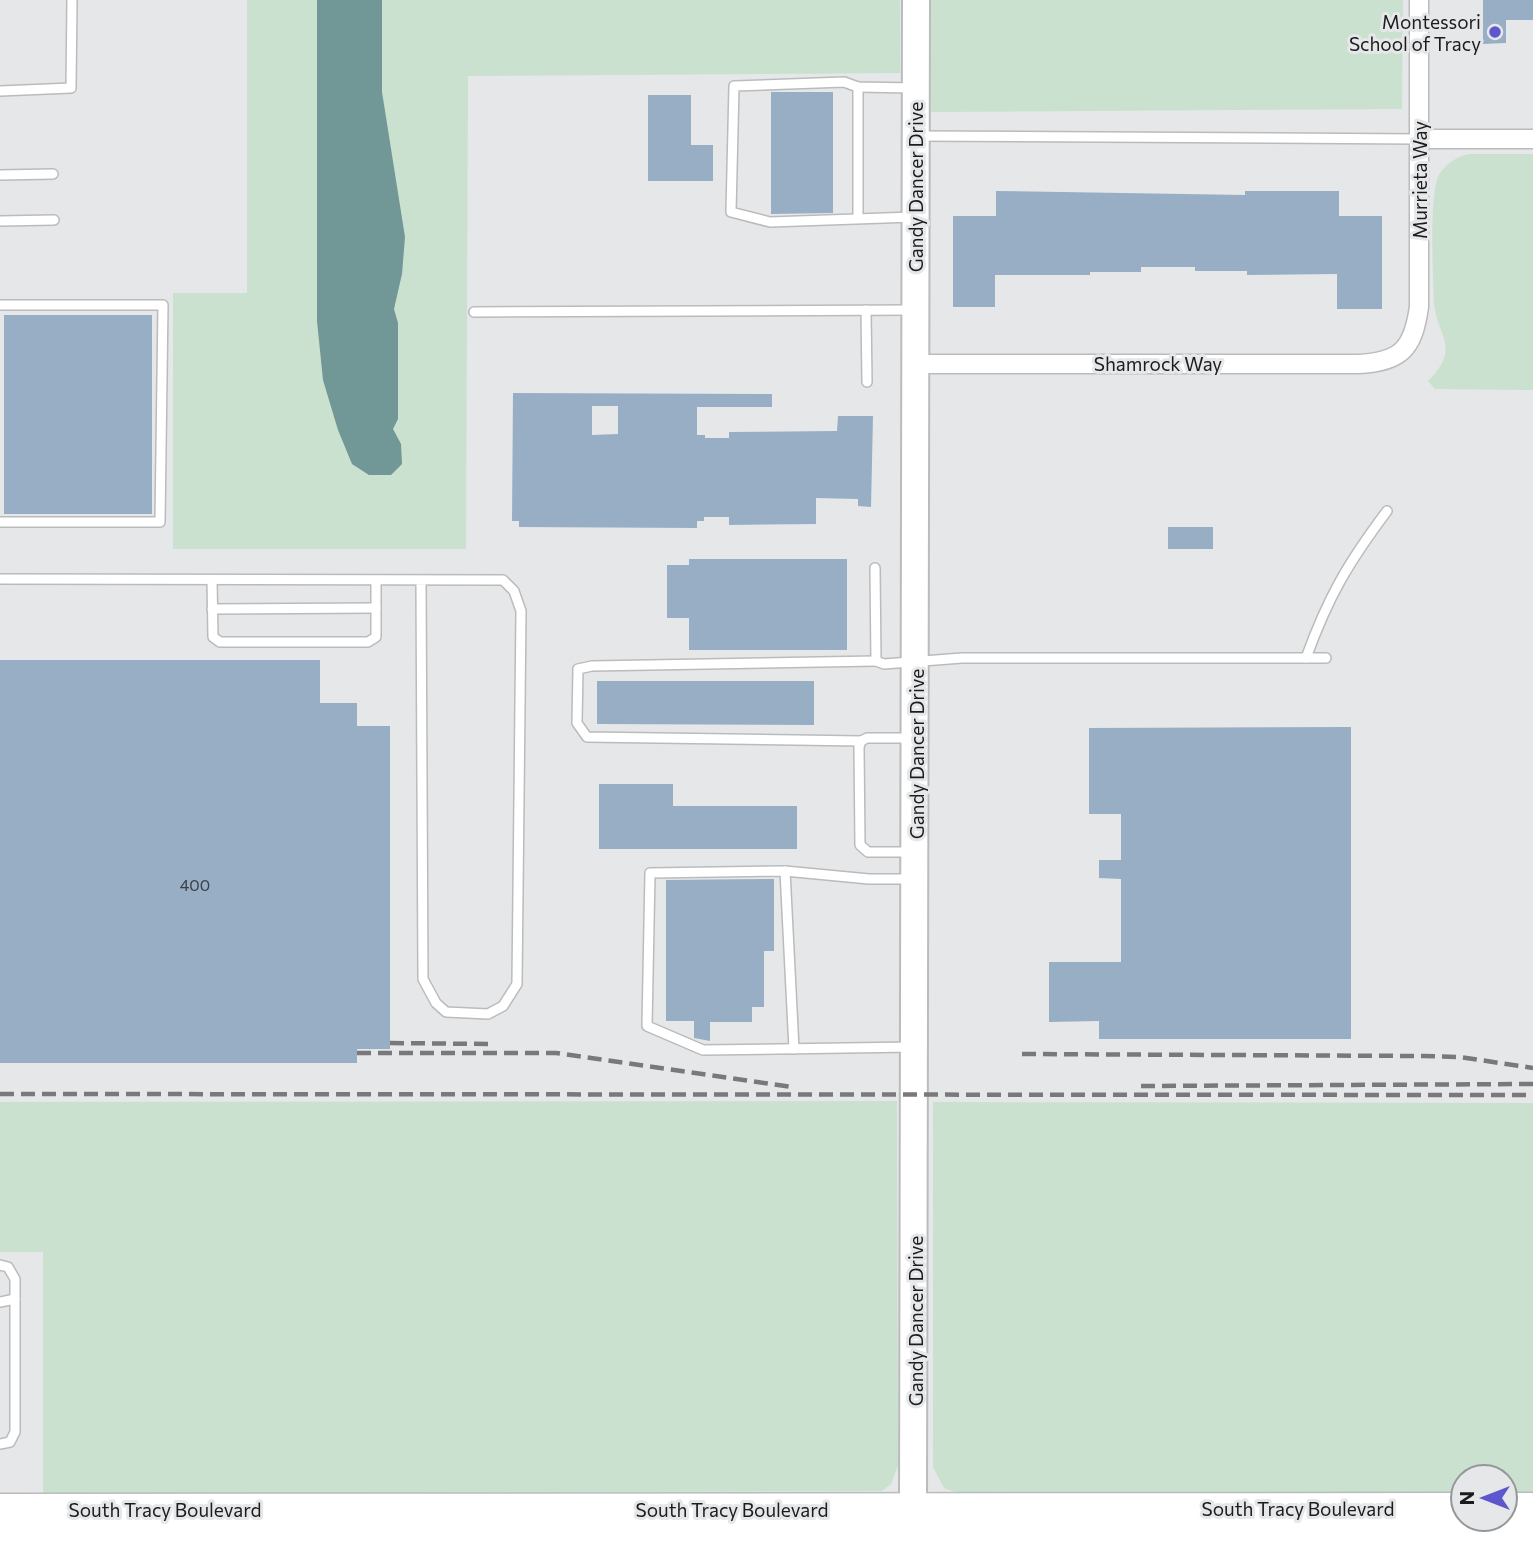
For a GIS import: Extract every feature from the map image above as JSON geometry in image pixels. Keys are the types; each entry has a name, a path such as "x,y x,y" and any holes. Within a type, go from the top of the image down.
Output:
{"main road":[{"name":"South Tracy Boulevard","path":"0,1509 913,1508 1222,1535 1449,1510"},
{"name":"South Tracy Boulevard","path":"0,1538 912,1542 1222,1535 1533,1537"}],"street":[{"name":"Gandy Dancer Drive","path":"913,1508 916,0"},
{"name":"Murrieta Way","path":"1399,354 1415,332 1419,307 1419,0"},
{"path":"1419,139 1533,139"},
{"name":"Shamrock Way","path":"916,364 1358,364 1389,360 1399,354"},
{"path":"912,1542 913,1508"}],"lane":[{"path":"0,91 71,88 72,0"},
{"path":"915,217 858,216 770,222 731,212 734,86 844,82 858,87 916,88"},
{"path":"858,87 858,216"},
{"path":"915,136 1419,139"},
{"path":"0,175 53,174"},
{"path":"0,221 54,220"},
{"path":"0,305 163,305 160,522 0,522"},
{"path":"866,310 867,382"},
{"path":"474,312 915,310"},
{"path":"1306,659 1325,606 1353,556 1387,511"},
{"path":"875,568 876,661"},
{"path":"0,579 421,582 503,580 514,591 521,611 517,984 503,1006 488,1014 446,1012 436,1003 423,979 421,582"},
{"path":"212,580 213,637 220,642 368,642 376,637 376,581"},
{"path":"212,608 376,608"},
{"path":"916,737 867,738 861,741 587,737 577,723 578,669 592,666 876,661 884,664 915,664 962,658 1326,659"},
{"path":"861,741 860,845 868,852 916,852"},
{"path":"785,871 794,1049"},
{"path":"914,1047 703,1050 647,1026 650,873 785,871 869,879 916,879"},
{"path":"0,1265 12,1271 15,1299 15,1432 10,1442 0,1444"},
{"path":"1,1300 15,1299"}],"green space":[{"path":"247,0 900,0 900,73 468,76 466,549 173,549 173,293 247,293"},
{"path":"931,0 1403,0 1402,109 931,112"},
{"path":"1469,154 1533,154 1533,390 1435,389 1428,381 1444,359 1446,350 1434,303 1432,237 1436,185 1439,175 1448,164"},
{"path":"897,1101 898,1466 891,1484 882,1491 43,1494 43,1252 0,1252 0,1102"},
{"path":"933,1102 1533,1103 1533,1493 1519,1493 1519,1463 1449,1463 1449,1493 961,1494 944,1488 933,1467"}],"water":[{"path":"317,0 382,0 382,92 405,237 402,274 394,309 398,323 398,419 393,429 401,444 402,464 391,475 369,475 352,464 338,430 323,380 317,321"}],"building":[{"name":"Montessori School of Tracy","path":"1483,0 1533,0 1533,20 1506,20 1506,43 1483,44"},
{"path":"771,92 833,92 833,213 771,214"},
{"path":"648,95 691,95 691,145 713,145 713,181 648,181"},
{"path":"996,191 1245,195 1245,191 1339,191 1339,216 1382,216 1382,309 1337,309 1337,274 1247,275 1247,271 1195,271 1195,267 1141,267 1141,272 1090,272 1090,275 995,275 995,307 953,307 953,216 996,216"},
{"path":"4,315 152,315 152,514 4,514"},
{"path":"513,393 772,394 772,407 697,407 697,435 705,435 705,438 729,438 729,432 837,431 838,416 873,416 871,507 858,506 858,499 816,498 816,524 729,525 729,517 704,517 704,521 697,521 697,528 519,527 519,521 512,521","holes":["592,406 618,406 618,434 592,435"]},
{"path":"1168,527 1213,527 1213,549 1168,549"},
{"path":"689,559 847,559 847,650 689,650 689,618 667,618 667,565 689,565"},
{"path":"0,660 320,660 320,703 357,703 357,726 390,726 390,1049 357,1049 357,1063 0,1063"},
{"path":"597,681 814,681 814,725 597,724"},
{"path":"1351,727 1351,1039 1099,1039 1099,1021 1049,1022 1049,962 1121,962 1121,879 1099,878 1099,860 1121,860 1121,814 1089,814 1089,728"},
{"path":"599,784 673,784 673,806 797,806 797,849 599,849"},
{"path":"774,879 774,951 764,951 764,1007 752,1007 752,1022 710,1022 710,1041 694,1038 694,1021 666,1021 666,880"}],"railway":[{"path":"390,1043 488,1044"},
{"path":"357,1053 556,1053 792,1087"},
{"path":"1022,1054 1424,1056 1460,1057 1533,1068"},
{"path":"1141,1086 1533,1084"},
{"path":"0,1094 1533,1095"}],"place":[{"name":"Montessori School of Tracy","path":"1495,32"}]}
